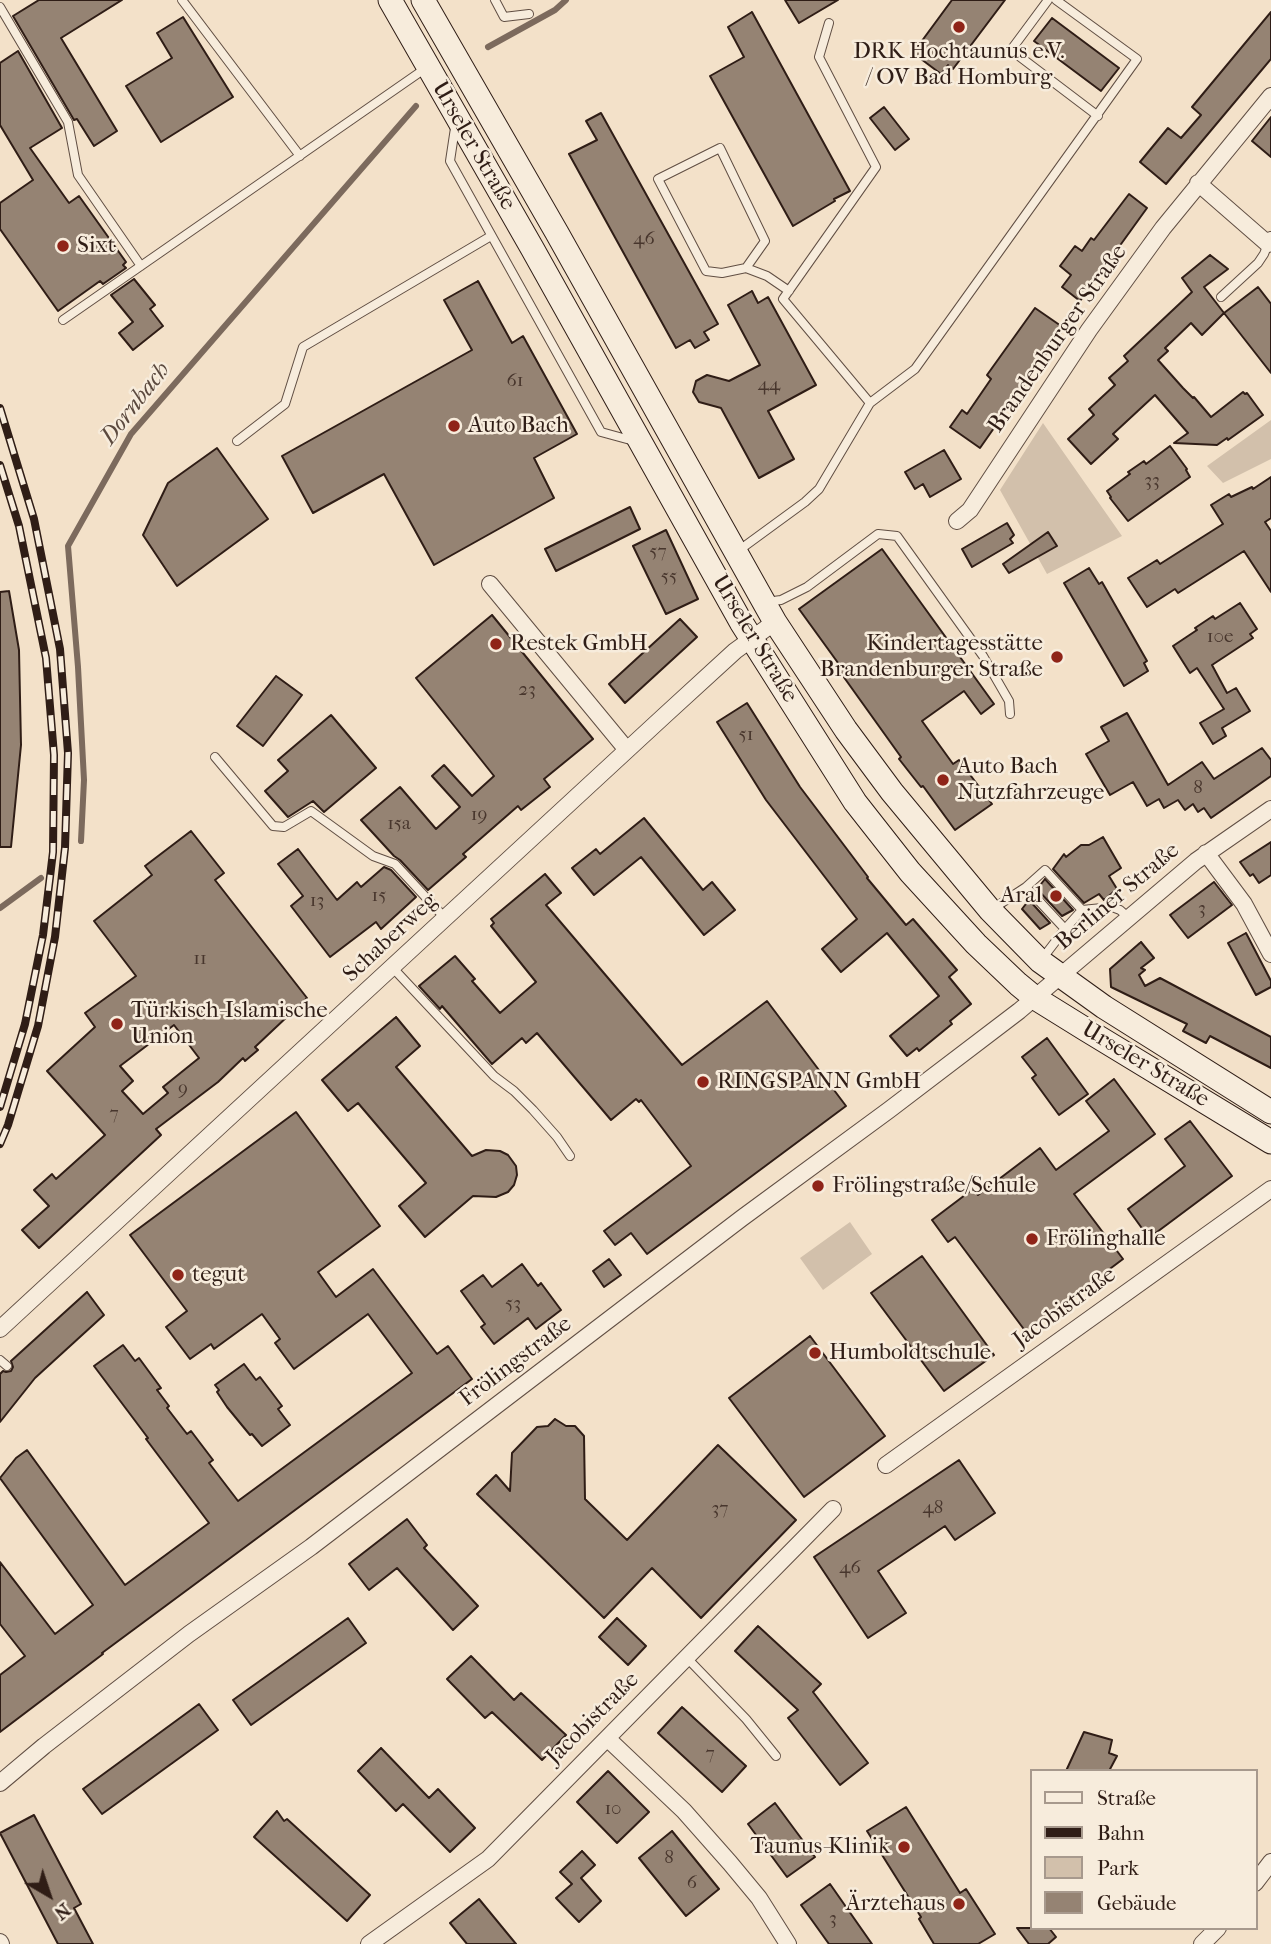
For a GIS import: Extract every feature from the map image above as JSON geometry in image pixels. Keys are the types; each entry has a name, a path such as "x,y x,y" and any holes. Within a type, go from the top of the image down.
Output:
{"street":[{"name":"Urseler Straße","path":"390,0 752,639 855,802 910,872 976,944 1035,998 1271,1142"},
{"name":"Urseler Straße","path":"424,0 769,612 853,741 929,839 990,910 1040,961 1104,1007 1271,1112"},
{"name":"Brandenburger Straße","path":"957,521 970,510 1089,330 1198,183 1271,96"},
{"path":"1198,183 1269,242"},
{"path":"490,584 627,750"},
{"name":"Schaberweg","path":"0,1329 627,750 735,651 752,639 769,612"},
{"name":"Berliner Straße","path":"1059,976 1206,853 1271,809"},
{"name":"Berliner Straße","path":"1206,853 1244,904 1271,954"},
{"name":"Frölingstraße","path":"0,1783 189,1634 311,1547 731,1226 889,1110 1035,998 1059,976"},
{"name":"Jacobistraße","path":"886,1465 1271,1189"},
{"name":"Jacobistraße","path":"369,1944 488,1858 833,1509"},
{"path":"608,1738 684,1811 730,1863 759,1898 788,1944"},
{"path":"1257,1880 1271,1862"},
{"path":"1202,1944 1218,1930"}],"lane":[{"path":"183,0 300,156"},
{"path":"495,0 504,17 529,14"},
{"path":"1048,0 1012,50 1098,116"},
{"path":"736,553 819,489 870,403 915,369 1138,59 1056,0"},
{"path":"0,7 68,122 78,175 141,266"},
{"path":"829,23 819,57 876,167 783,299 870,403"},
{"path":"63,320 428,67"},
{"path":"457,118 450,161 601,432 641,443"},
{"path":"746,268 765,241 720,148 658,179 706,271 722,273 746,268 767,276 789,291"},
{"path":"237,440 285,404 303,347 491,236"},
{"path":"1221,297 1258,263 1269,242"},
{"path":"769,612 781,600 807,587 878,534 897,536 983,656 1009,701 1010,715"},
{"path":"215,757 273,826 284,827 312,811 373,856 395,864 445,918"},
{"path":"990,910 1026,887 1045,870 1082,910"},
{"path":"1026,887 1065,929"},
{"path":"1040,961 1082,910 1112,907 1129,918"},
{"path":"393,967 494,1076 533,1110 570,1156"},
{"path":"686,1657 746,1719 776,1756"}],"green space":[{"path":"1271,420 1271,459 1223,483 1207,466"},
{"path":"1043,423 1122,536 1047,574 1000,490"},
{"path":"850,1222 872,1254 823,1290 800,1258"}],"building":[{"path":"39,0 122,0 61,38 117,131 94,146 77,119 74,120 13,16"},
{"path":"785,0 838,0 799,23"},
{"name":"DRK Hochtaunus e.V. / OV Bad Homburg","path":"952,0 1005,0 953,69 948,65 941,74 913,53"},
{"path":"752,12 850,191 793,226 710,76 744,57 728,27"},
{"path":"1271,12 1271,59 1166,184 1140,162 1168,128 1181,138 1201,115 1192,107"},
{"path":"183,17 233,97 161,142 126,86 172,58 157,33"},
{"path":"1052,18 1119,68 1101,91 1034,41"},
{"name":"Sixt","path":"18,51 62,128 30,148 69,203 79,196 126,262 123,265 126,268 103,284 100,281 58,311 0,229 0,203 33,180 0,125 0,63"},
{"path":"884,107 909,139 895,150 870,118"},
{"path":"601,113 718,324 704,332 709,340 695,348 690,340 676,348 569,154 597,140 586,121"},
{"path":"1271,117 1271,157 1252,141"},
{"path":"1129,194 1147,208 1080,301 1062,287 1071,275 1060,266 1075,246 1082,251 1091,238 1094,240"},
{"path":"1210,255 1228,269 1204,287 1224,313 1202,335 1191,323 1165,348 1168,351 1158,360 1211,417 1243,392 1247,393 1263,415 1217,445 1174,443 1188,433 1155,395 1113,434 1118,439 1091,464 1068,439 1094,415 1089,409 1115,385 1109,378 1128,361 1124,356 1192,292 1182,278"},
{"path":"134,279 155,305 150,309 163,326 133,350 119,333 133,322 111,295"},
{"name":"Auto Bach","path":"478,281 512,343 523,336 577,434 534,458 554,498 434,565 384,474 313,513 282,456 472,350 444,300"},
{"path":"1258,287 1271,304 1271,373 1224,313"},
{"path":"752,291 758,303 768,297 816,385 768,411 794,459 759,478 721,408 699,402 693,392 696,381 707,375 729,381 760,365 728,305"},
{"path":"1035,308 1064,328 980,448 950,427 962,410 967,414 991,379 987,375"},
{"path":"1170,446 1190,477 1128,521 1107,491 1130,474 1128,472 1144,461 1146,464"},
{"path":"217,448 268,519 177,586 143,535 168,483"},
{"path":"944,450 961,479 930,497 923,484 915,489 905,472"},
{"path":"1271,477 1271,518 1265,522 1271,531 1271,592 1244,551 1178,593 1175,589 1147,607 1128,578 1157,560 1160,564 1223,524 1211,505 1229,494 1231,497 1252,487 1253,489"},
{"path":"630,507 640,529 556,571 545,549"},
{"path":"1007,523 1014,535 1010,539 1013,543 972,567 962,549"},
{"path":"666,530 698,599 666,614 633,546"},
{"path":"1048,532 1057,546 1009,573 1003,564"},
{"path":"882,549 994,704 981,714 964,691 922,721 953,764 959,760 992,804 955,830 923,786 921,787 899,759 901,757 838,669 841,667 799,609"},
{"path":"1089,568 1099,584 1102,582 1147,661 1144,663 1148,671 1124,686 1064,583"},
{"path":"9,591 19,650 21,745 11,847 0,847 0,592"},
{"path":"1240,603 1257,629 1250,634 1253,638 1212,665 1227,693 1236,688 1250,711 1222,728 1226,736 1213,744 1200,723 1224,709 1197,668 1190,673 1173,646 1213,616 1215,619"},
{"path":"492,615 593,739 544,779 550,787 521,810 518,806 463,854 466,857 428,890 361,820 400,787 436,829 460,807 432,776 444,765 472,796 494,776 416,678"},
{"path":"680,619 697,637 625,703 609,684"},
{"path":"276,676 302,695 263,746 237,726"},
{"path":"747,703 800,787 867,878 906,925 913,919 957,970 949,977 971,1004 919,1051 917,1048 907,1056 890,1036 939,996 887,933 841,972 822,949 857,919 766,800 717,722"},
{"path":"1127,713 1168,785 1202,762 1214,779 1262,748 1271,760 1271,776 1211,818 1204,808 1198,812 1193,804 1185,810 1178,800 1164,808 1159,799 1147,806 1133,782 1110,795 1086,754 1109,741 1101,727"},
{"path":"331,715 376,768 324,812 313,801 288,817 265,791 288,771 278,760"},
{"path":"644,818 703,890 712,882 735,910 704,935 641,857 594,895 572,868 596,849 600,854"},
{"path":"191,831 224,873 215,880 307,998 255,1047 258,1050 245,1061 243,1058 218,1082 156,1129 161,1135 39,1248 22,1230 49,1206 34,1190 52,1174 56,1179 105,1135 47,1071 95,1027 85,1013 136,976 94,921 152,875 145,866","holes":["174,1025 199,1058 163,1087 168,1093 143,1114 122,1091 133,1081 120,1066"]},
{"path":"1103,837 1121,868 1109,876 1117,889 1104,900 1099,894 1084,903 1053,869 1064,854 1066,857 1081,845 1089,845"},
{"path":"1271,842 1271,875 1259,883 1240,862"},
{"path":"298,849 337,900 357,882 361,887 384,867 391,870 416,897 381,929 376,922 330,957 291,906 303,896 278,864"},
{"name":"RINGSPANN GmbH","path":"545,874 561,893 546,905 682,1065 767,1001 846,1106 647,1254 631,1233 615,1245 604,1231 691,1166 641,1100 639,1102 636,1099 611,1120 537,1033 526,1043 522,1038 492,1064 442,1006 440,1009 419,986 455,956 475,979 472,981 500,1013 536,982 491,926 494,923 491,919"},
{"path":"1045,879 1073,910 1062,916 1037,889"},
{"path":"1214,882 1232,905 1188,938 1170,915"},
{"path":"1029,900 1050,923 1040,929 1022,909"},
{"path":"1246,933 1271,981 1271,987 1256,995 1228,943"},
{"path":"1141,942 1154,958 1141,968 1145,970 1139,975 1145,986 1160,978 1271,1037 1271,1068 1210,1036 1206,1043 1183,1031 1187,1024 1111,987 1110,969"},
{"path":"396,1017 420,1046 396,1067 472,1156 486,1150 500,1151 508,1155 516,1166 514,1185 508,1192 496,1197 473,1196 425,1237 399,1206 426,1183 358,1103 348,1111 322,1080"},
{"path":"1047,1038 1088,1094 1059,1115 1032,1078 1036,1075 1022,1057"},
{"name":"Frölinghalle","path":"1114,1079 1155,1134 1074,1194 1123,1259 1026,1332 955,1237 948,1242 932,1220 973,1189 978,1195 1040,1148 1056,1170 1109,1131 1086,1101"},
{"path":"296,1112 380,1226 318,1272 336,1297 373,1269 437,1354 448,1346 472,1379 102,1653 0,1732 0,1675 25,1656 0,1624 0,1562 55,1634 93,1605 0,1478 16,1458 27,1450 125,1585 209,1523 94,1366 123,1345 135,1361 139,1358 161,1388 157,1390 169,1406 167,1408 187,1434 191,1431 213,1460 209,1463 238,1501 412,1373 368,1314 294,1369 275,1343 280,1339 262,1314 214,1349 211,1344 190,1359 166,1327 187,1311 130,1235"},
{"path":"1190,1121 1232,1176 1149,1238 1128,1209 1185,1166 1165,1139"},
{"path":"922,1256 994,1355 944,1391 871,1293"},
{"path":"609,1259 621,1275 604,1287 593,1271"},
{"path":"522,1264 538,1286 541,1283 561,1310 536,1329 528,1318 494,1344 481,1327 485,1324 461,1291 483,1275 492,1287"},
{"path":"87,1292 104,1315 35,1378 0,1422 0,1374 3,1371 11,1371 11,1361"},
{"path":"810,1336 885,1436 804,1497 729,1398"},
{"path":"244,1364 256,1380 260,1377 282,1406 278,1409 290,1425 262,1446 227,1407 215,1385"},
{"path":"555,1419 566,1426 575,1426 584,1436 585,1499 627,1540 718,1445 796,1520 701,1618 652,1568 604,1618 477,1494 496,1475 510,1491 512,1453 537,1427 548,1426"},
{"path":"959,1460 995,1513 955,1540 945,1526 878,1571 906,1613 868,1638 814,1557"},
{"path":"407,1519 427,1545 424,1548 478,1606 453,1630 397,1568 369,1590 349,1564"},
{"path":"348,1618 366,1643 251,1725 233,1700"},
{"path":"617,1618 646,1646 628,1665 599,1637"},
{"path":"758,1626 821,1684 813,1692 868,1763 840,1785 788,1718 798,1710 735,1651"},
{"path":"471,1656 514,1700 521,1693 566,1735 542,1760 492,1712 485,1718 447,1679"},
{"path":"199,1704 218,1730 102,1814 83,1789"},
{"path":"682,1707 746,1766 722,1792 658,1733"},
{"path":"1084,1732 1112,1740 1109,1753 1117,1756 1110,1769 1067,1769"},
{"path":"381,1748 429,1798 438,1789 475,1828 450,1852 403,1804 396,1811 358,1771"},
{"path":"608,1771 649,1812 617,1843 577,1802"},
{"path":"775,1803 815,1857 787,1877 748,1824"},
{"path":"906,1807 960,1893 966,1889 995,1934 978,1944 934,1944 919,1919 921,1917 867,1831"},
{"path":"277,1811 284,1821 287,1819 370,1895 347,1921 254,1837"},
{"path":"34,1815 81,1904 74,1908 93,1944 58,1944 0,1833"},
{"path":"672,1831 719,1889 686,1916 639,1858"},
{"path":"582,1851 595,1865 581,1878 601,1901 579,1922 556,1898 572,1884 560,1872"},
{"path":"830,1884 872,1944 829,1944 801,1905"},
{"path":"479,1899 516,1944 467,1944 450,1923"},
{"path":"1017,1928 1051,1930 1056,1937 1048,1944 1029,1944"}],"waterway":[{"name":"Dornbach","path":"488,47 555,10 566,0"},
{"name":"Dornbach","path":"81,841 84,780 68,546 131,434 416,106"},
{"name":"Dornbach","path":"0,908 41,878"}],"railway":[{"path":"0,408 34,519 60,649 68,753 65,848 55,937 38,1026 0,1144"},
{"path":"0,465 19,526 46,658 54,755 53,852 43,935 25,1024 0,1107"}],"place":[{"name":"DRK Hochtaunus e.V. / OV Bad Homburg","path":"959,27"},
{"name":"Sixt","path":"63,246"},
{"name":"Auto Bach","path":"454,426"},
{"name":"Restek GmbH","path":"496,644"},
{"name":"Kindertagesstätte Brandenburger Straße","path":"1057,657"},
{"name":"Auto Bach Nutzfahrzeuge","path":"943,780"},
{"name":"Aral","path":"1056,896"},
{"name":"Türkisch-Islamische Union","path":"117,1024"},
{"name":"RINGSPANN GmbH","path":"703,1082"},
{"name":"Frölingstraße/Schule","path":"818,1186"},
{"name":"Frölinghalle","path":"1032,1239"},
{"name":"tegut","path":"178,1275"},
{"name":"Humboldtschule","path":"815,1353"},
{"name":"Taunus-Klinik","path":"904,1847"},
{"name":"Ärztehaus","path":"959,1904"}]}
